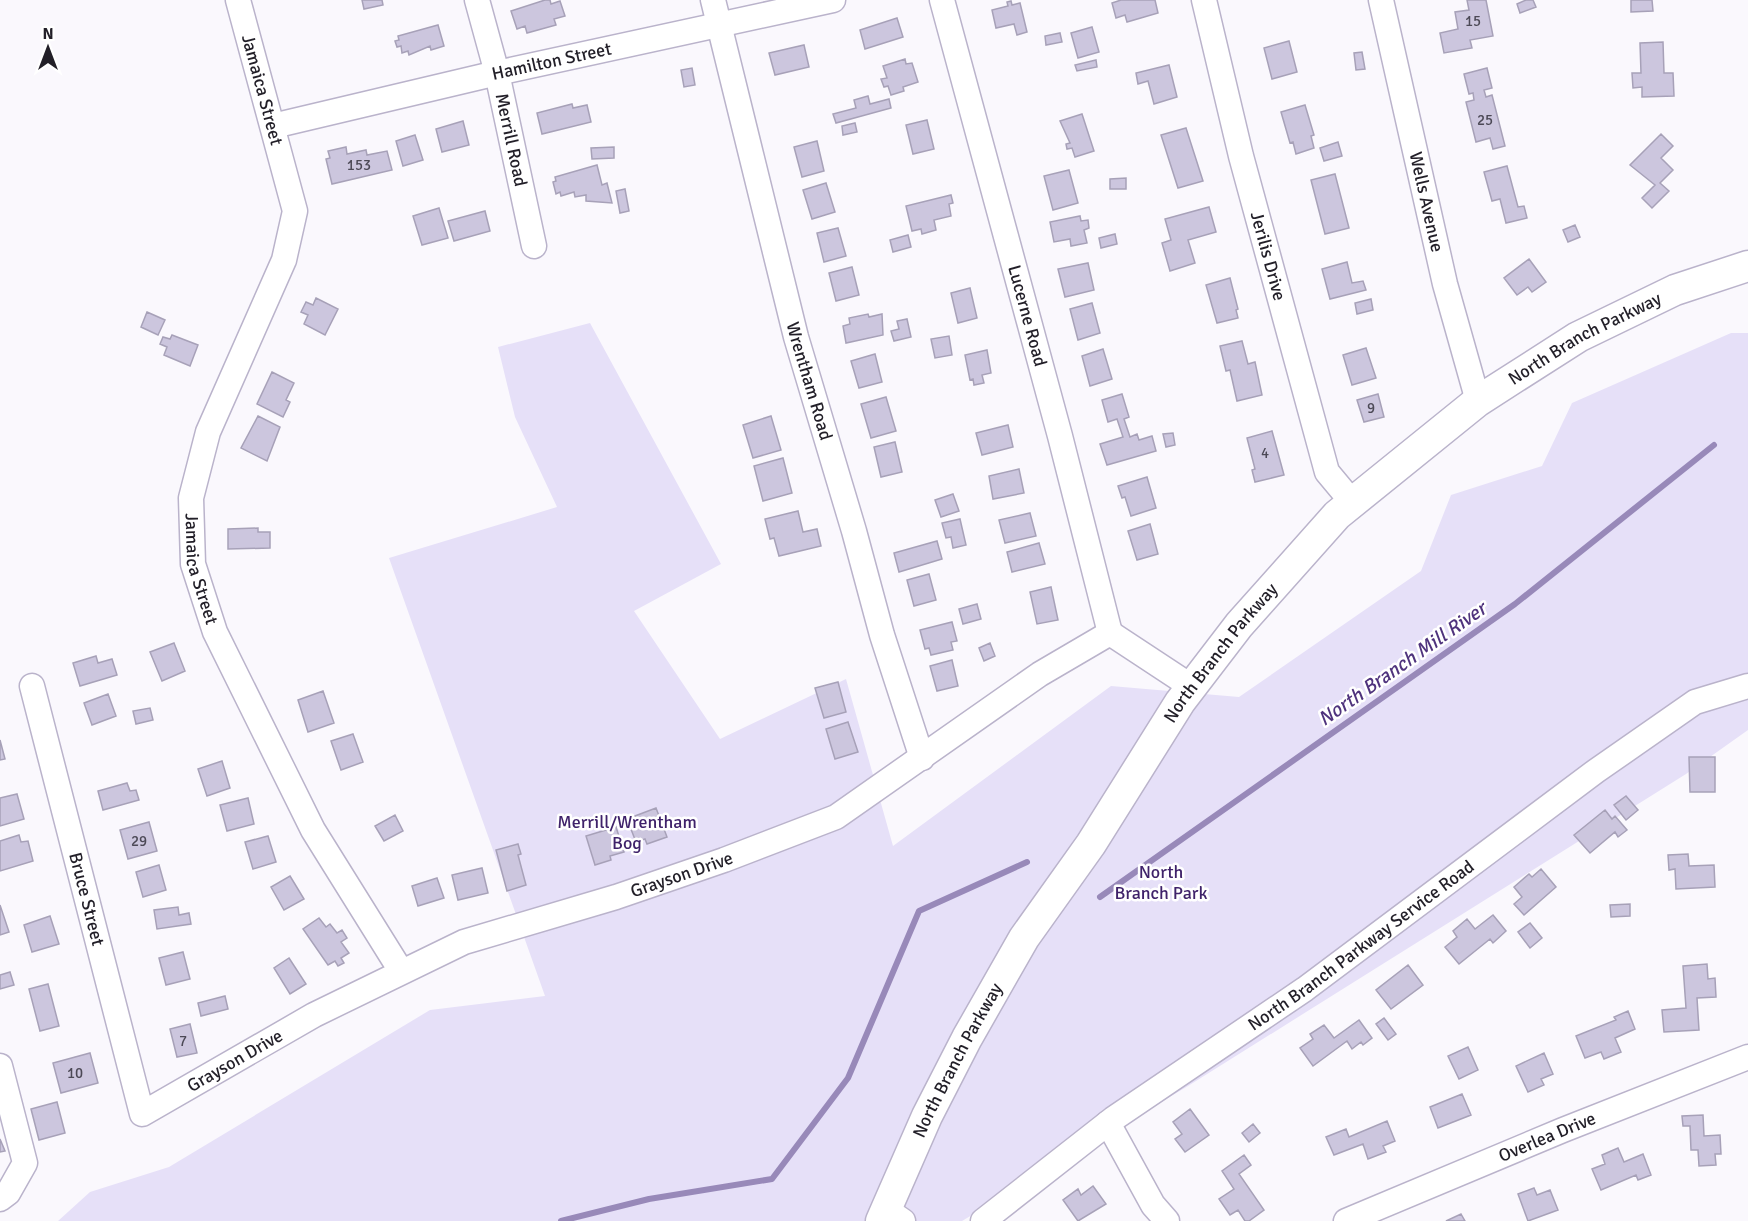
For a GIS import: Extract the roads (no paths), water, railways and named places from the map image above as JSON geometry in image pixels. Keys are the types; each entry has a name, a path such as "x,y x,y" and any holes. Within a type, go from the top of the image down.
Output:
{"street":[{"name":"Jamaica Street","path":"238,0 295,211 285,260 208,432 191,498 193,564 215,632 313,830 401,971"},
{"name":"Merrill Road","path":"477,0 497,73 534,246"},
{"name":"Wrentham Road","path":"713,0 796,337 854,531 882,635 922,758"},
{"name":"Hamilton Street","path":"273,126 497,73 721,27 833,0"},
{"name":"Lucerne Road","path":"942,0 1060,436 1110,633"},
{"name":"Jerilis Drive","path":"1204,0 1241,156 1327,472 1352,502"},
{"name":"Wells Avenue","path":"1381,0 1445,284 1478,401"},
{"name":"North Branch Parkway","path":"890,1217 927,1116 1024,938 1091,844 1192,687 1239,625 1337,515 1478,401 1578,337 1675,290 1748,266"},
{"path":"1110,633 1192,687"},
{"name":"Grayson Drive","path":"142,1114 314,1015 464,942 616,897 724,860 836,817 1040,674 1110,633"},
{"name":"Bruce Street","path":"32,686 142,1114"},
{"name":"North Branch Parkway Service Road","path":"983,1221 1108,1123 1305,989 1596,771 1695,702 1748,686"},
{"name":"Overlea Drive","path":"1346,1221 1563,1130 1748,1057"},
{"path":"0,1066 25,1163 8,1193 0,1198"},
{"path":"1108,1123 1154,1204 1167,1221"}],"waterway":[{"name":"North Branch Mill River","path":"1100,897 1515,604 1714,445"},
{"name":"North Branch Mill River","path":"561,1221 649,1199 772,1179 848,1078 919,911 1027,862"}],"park label":[{"name":"Merrill/Wrentham Bog","path":"627,832"},
{"name":"North Branch Park","path":"1161,882"}]}
